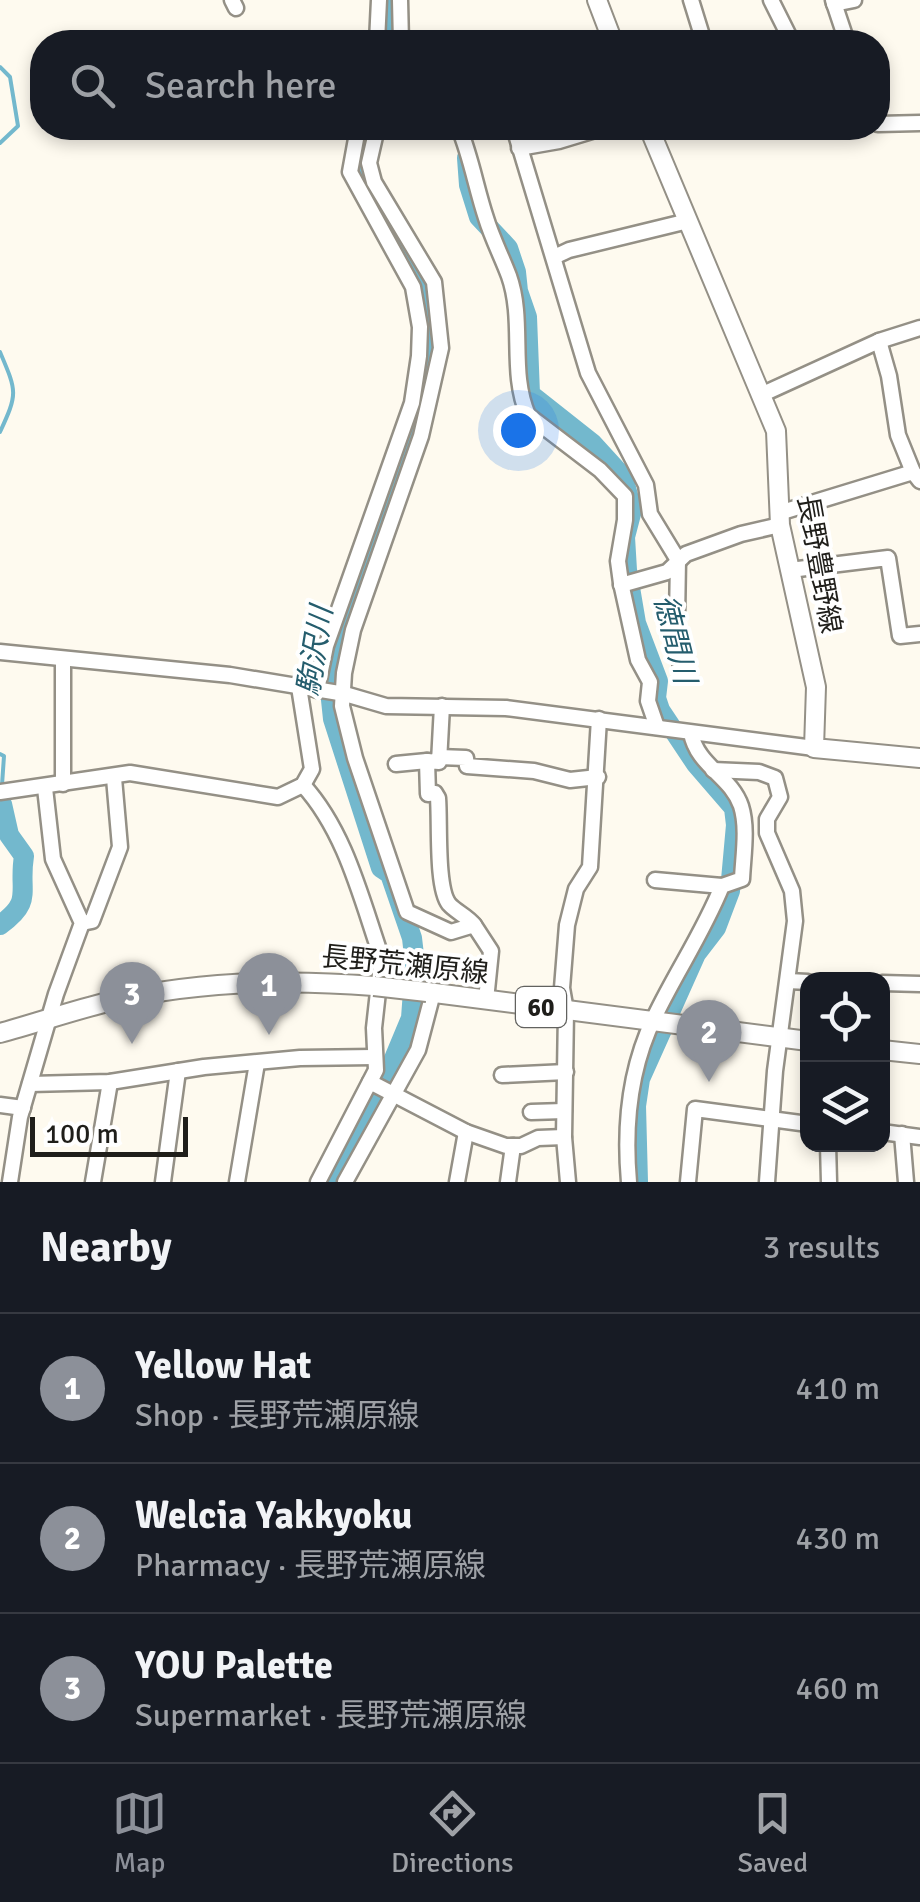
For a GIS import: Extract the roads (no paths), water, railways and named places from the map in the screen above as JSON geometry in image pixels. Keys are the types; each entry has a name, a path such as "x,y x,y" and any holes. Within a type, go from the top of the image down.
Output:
{"main road":[{"path":"600,1 610,30"},
{"name":"長野豊野線","path":"654,140 776,431 780,519 816,687 814,748"},
{"path":"814,748 920,758"},
{"name":"長野荒瀬原線","path":"0,1033 112,1001 215,985 278,981 374,986 800,1040"},
{"path":"890,1051 920,1054"}],"street":[{"path":"378,30 379,0"},
{"path":"400,0 401,30"},
{"path":"691,0 700,30"},
{"path":"771,0 786,30"},
{"path":"843,30 833,2 854,0"},
{"path":"890,124 920,124"},
{"path":"319,691 326,646 412,403 419,356 420,327 413,287 350,172 356,140"},
{"path":"375,140 369,163 374,182 434,282 440,348 422,436 353,630 342,706 408,912 451,932 474,925"},
{"path":"463,140 485,216 508,275 520,340 520,388 528,414 600,470 624,496 625,520 618,561 627,583 638,660 650,682 648,700 662,728"},
{"path":"517,140 588,372 646,485 650,514 678,560 681,672"},
{"path":"519,148 562,140"},
{"path":"554,257 688,221"},
{"path":"763,394 879,340 920,328"},
{"path":"627,583 667,572 686,554 780,519 916,477 898,435 879,340"},
{"path":"790,570 888,558 900,636 920,634"},
{"path":"0,652 230,676 343,694 386,706 506,708 814,748"},
{"path":"63,659 63,784"},
{"path":"0,792 130,773 278,796 304,785 312,769 299,687"},
{"path":"442,706 428,794 435,792 438,798 440,879 450,905 467,916 492,951 486,1000"},
{"path":"568,1182 564,1136 566,1010 562,988 567,926 576,890 590,867 599,719"},
{"path":"654,880 728,884 742,880 744,832 740,805 694,748 688,732"},
{"path":"396,764 466,758 467,766 534,771 570,780 598,777"},
{"path":"713,770 759,772 774,778 780,797 767,819 767,832 792,892 795,921 779,1038 767,1182"},
{"path":"82,923 92,921 120,848 114,778"},
{"path":"304,785 320,805 344,850 379,950 374,1057 381,1089 345,1182"},
{"path":"7,1171 48,1020 82,923 52,859 46,788"},
{"path":"629,1182 626,1150 630,1095 690,957 728,884"},
{"path":"788,982 800,982"},
{"path":"890,983 920,984"},
{"path":"318,1182 381,1089 418,1050 430,993"},
{"path":"30,1084 110,1082 300,1058 374,1057"},
{"path":"238,1182 257,1063"},
{"path":"163,1182 178,1071"},
{"path":"502,1075 566,1072"},
{"path":"93,1182 110,1082"},
{"path":"381,1089 466,1132 513,1146 538,1138 564,1136"},
{"path":"0,1105 23,1108"},
{"path":"688,1182 695,1109 800,1123"},
{"path":"531,1112 564,1111"},
{"path":"461,1181 466,1132"},
{"path":"890,1133 920,1137"},
{"path":"902,1134 906,1182"},
{"path":"508,1182 513,1146"},
{"path":"828,1152 829,1182"}],"waterway":[{"name":"駒沢川","path":"386,0 386,30"},
{"path":"0,67 10,77 18,126 0,143"},
{"name":"駒沢川","path":"333,1182 411,1018 415,964 412,938 390,874 381,868 333,719 331,700 342,629 421,406 429,335 427,294 401,241 366,186 360,152 364,140"},
{"name":"徳間川","path":"467,158 469,185 479,217 508,248 516,272 527,317 530,394 592,443 623,477 632,510 625,537 627,570 636,623 658,681 656,698 660,710 696,764 734,808 730,891 716,928 696,954 640,1079 636,1106 638,1182"},
{"path":"0,352 13,392 0,432"},
{"path":"0,754 4,756 2,785"},
{"path":"0,925 21,902 24,856 9,835 2,804"}],"place":[{"name":"Yellow Hat","path":"269,1035"},
{"name":"YOU Palette","path":"132,1044"},
{"name":"Welcia Yakkyoku","path":"709,1082"}]}
